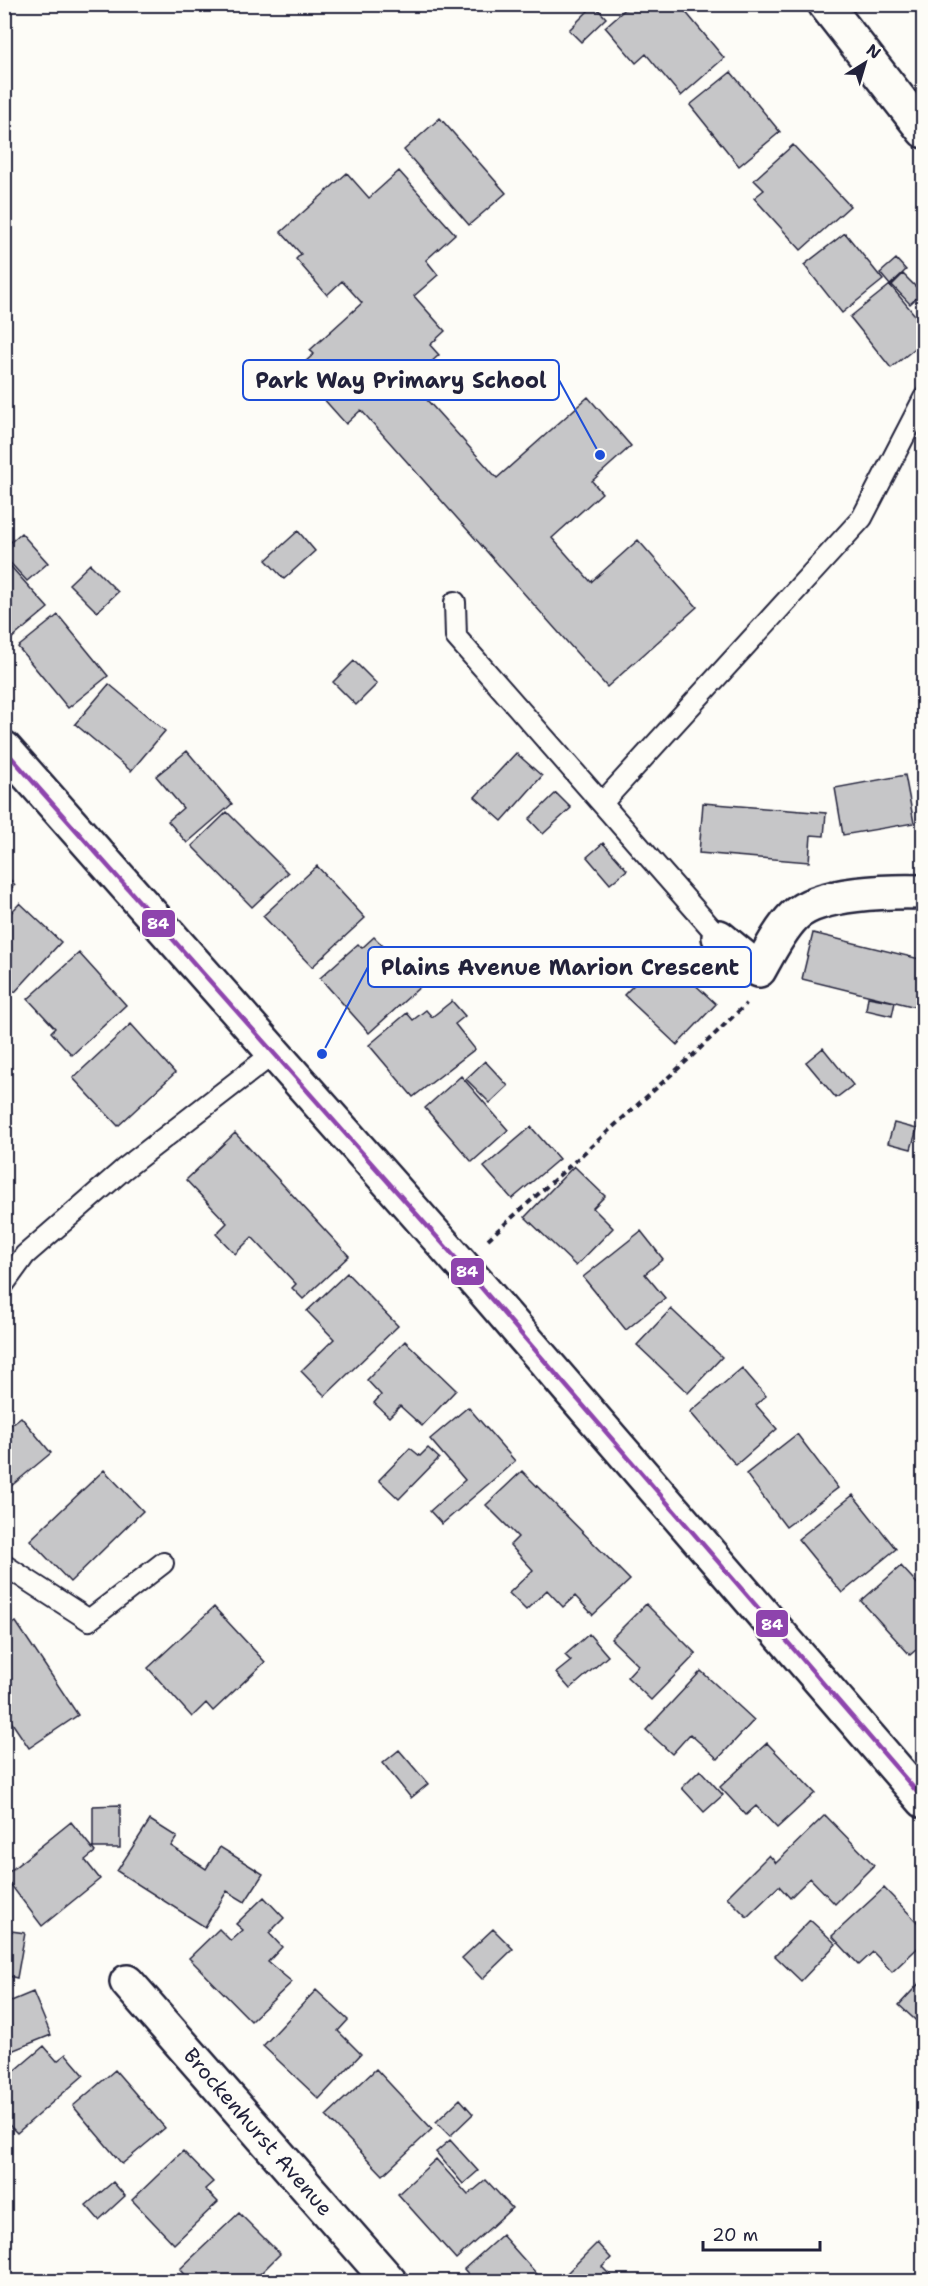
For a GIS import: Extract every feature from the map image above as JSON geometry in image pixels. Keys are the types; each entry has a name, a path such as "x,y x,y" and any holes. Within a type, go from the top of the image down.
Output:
{"street":[{"path":"825,4 924,130"},
{"path":"4,748 351,1143 460,1263 924,1801"},
{"path":"719,937 759,970 795,915 815,903 866,895 924,892"},
{"name":"Brockenhurst Avenue","path":"127,1982 390,2282"}],"lane":[{"path":"602,803 862,518 924,398"},
{"path":"455,602 456,637 719,937"},
{"path":"4,1284 25,1255 124,1169 274,1053"},
{"path":"4,1565 89,1620 163,1563"}],"path":[{"path":"460,1263 745,1005 759,970"}],"building":[{"path":"631,4 679,4 724,58 681,96 646,54 636,63 605,27"},
{"path":"594,5 606,18 581,42 569,30"},
{"path":"731,72 780,132 739,166 690,105"},
{"path":"440,118 506,193 469,225 404,150"},
{"path":"793,145 850,206 801,250 754,198 764,190 754,180"},
{"path":"399,171 455,234 426,260 438,275 414,296 445,331 430,345 439,355 410,381 497,478 588,397 631,446 592,481 602,493 552,538 591,582 638,540 697,607 607,687 361,410 346,424 297,369 314,354 310,350 362,303 342,281 327,295 296,259 301,254 281,232 347,173 369,198"},
{"path":"845,233 883,280 842,313 804,265"},
{"path":"896,259 906,270 890,285 880,273"},
{"path":"903,274 922,293 910,304 892,285"},
{"path":"890,285 924,326 924,341 891,368 850,317"},
{"path":"298,531 315,551 284,579 266,560"},
{"path":"21,533 48,563 27,581 4,556 4,548"},
{"path":"4,559 48,608 11,639 4,632"},
{"path":"90,564 118,592 97,612 69,584"},
{"path":"58,615 108,676 68,708 18,647"},
{"path":"354,661 377,684 356,705 333,682"},
{"path":"109,684 165,731 131,771 75,724"},
{"path":"187,751 232,804 187,843 168,821 183,808 156,776"},
{"path":"516,753 542,776 502,821 475,797"},
{"path":"905,775 914,823 843,835 835,788"},
{"path":"556,793 571,808 543,834 529,819"},
{"path":"703,803 826,813 824,836 811,835 809,862 699,853"},
{"path":"227,812 288,873 252,907 192,846"},
{"path":"603,843 627,870 610,884 587,857"},
{"path":"317,866 365,918 312,967 263,916"},
{"path":"4,873 15,885 4,894"},
{"path":"20,903 61,942 15,992 4,982 4,920"},
{"path":"813,933 924,960 924,1009 802,979"},
{"path":"374,937 422,985 369,1033 320,978 358,944 362,948"},
{"path":"79,953 126,1005 72,1055 51,1032 55,1028 28,999"},
{"path":"663,955 716,1004 677,1045 624,995"},
{"path":"868,997 895,1002 892,1016 866,1010"},
{"path":"452,1001 465,1016 455,1024 475,1049 413,1097 369,1045 407,1013 413,1020 426,1010 432,1017"},
{"path":"131,1024 175,1073 118,1126 73,1078"},
{"path":"823,1048 853,1085 836,1098 806,1062"},
{"path":"485,1061 508,1086 490,1103 466,1079"},
{"path":"461,1076 508,1130 472,1162 425,1108"},
{"path":"894,1123 917,1129 911,1149 888,1143"},
{"path":"531,1127 559,1159 512,1199 484,1167"},
{"path":"235,1133 349,1256 303,1299 292,1288 296,1284 252,1237 235,1254 216,1234 227,1223 186,1180"},
{"path":"574,1166 605,1196 593,1208 613,1228 576,1266 525,1217"},
{"path":"641,1231 663,1259 645,1274 665,1298 626,1330 583,1277"},
{"path":"347,1273 398,1326 325,1396 301,1371 334,1339 307,1311"},
{"path":"671,1309 722,1357 688,1393 637,1345"},
{"path":"405,1341 456,1390 422,1426 400,1406 389,1417 374,1403 381,1395 367,1380"},
{"path":"742,1368 766,1396 756,1405 777,1429 736,1465 690,1412"},
{"path":"468,1407 515,1461 442,1524 430,1511 465,1480 430,1439"},
{"path":"21,1417 51,1453 4,1492 4,1430"},
{"path":"797,1434 838,1488 786,1527 746,1474"},
{"path":"410,1448 420,1456 428,1448 439,1458 399,1499 379,1480"},
{"path":"104,1470 143,1511 70,1582 30,1540"},
{"path":"522,1471 630,1580 593,1615 575,1596 563,1607 547,1590 526,1610 509,1593 533,1570 510,1545 518,1537 486,1505"},
{"path":"853,1495 896,1549 842,1593 798,1539"},
{"path":"901,1566 924,1591 924,1643 910,1655 861,1601"},
{"path":"646,1604 696,1654 651,1700 627,1677 638,1665 611,1639"},
{"path":"214,1607 265,1662 213,1711 206,1703 192,1717 148,1668"},
{"path":"16,1622 78,1715 29,1748 4,1711 4,1630"},
{"path":"589,1634 608,1656 570,1689 556,1673 571,1661 565,1655"},
{"path":"701,1671 754,1720 718,1759 690,1734 672,1754 646,1730"},
{"path":"767,1743 815,1793 777,1828 756,1806 746,1815 720,1787"},
{"path":"399,1750 428,1784 411,1798 383,1763"},
{"path":"700,1770 723,1795 704,1812 682,1788"},
{"path":"120,1805 120,1848 93,1848 93,1806"},
{"path":"825,1815 874,1865 835,1904 810,1878 790,1898 779,1886 747,1917 727,1897 769,1855 776,1863"},
{"path":"150,1820 177,1837 171,1846 206,1869 220,1847 263,1874 245,1902 227,1891 205,1927 117,1871"},
{"path":"71,1822 95,1852 85,1860 100,1879 42,1926 4,1876"},
{"path":"884,1888 924,1929 924,1942 892,1972 873,1952 859,1965 832,1936"},
{"path":"264,1897 284,1918 269,1933 282,1947 268,1962 292,1982 251,2021 189,1958 219,1929 231,1941 243,1930 236,1924"},
{"path":"810,1920 836,1944 801,1981 775,1956"},
{"path":"493,1929 513,1949 482,1979 462,1958"},
{"path":"4,1930 25,1933 17,1978 4,1975"},
{"path":"924,1978 924,2028 899,2005"},
{"path":"316,1990 348,2020 338,2031 361,2054 319,2099 263,2046"},
{"path":"33,1992 51,2035 4,2054 4,2004"},
{"path":"44,2046 57,2061 66,2054 84,2075 17,2133 4,2120 4,2101 8,2098 4,2093 4,2080"},
{"path":"376,2069 432,2129 383,2175 326,2116"},
{"path":"115,2070 165,2128 122,2164 73,2106"},
{"path":"460,2099 473,2114 450,2136 436,2122"},
{"path":"450,2140 478,2171 463,2184 436,2152"},
{"path":"183,2151 213,2182 205,2189 218,2202 174,2244 132,2200"},
{"path":"436,2159 468,2195 486,2180 512,2208 456,2259 398,2194"},
{"path":"113,2182 125,2196 99,2220 86,2205"},
{"path":"239,2213 280,2254 252,2282 192,2282 180,2269"},
{"path":"502,2235 544,2282 475,2282 464,2269"},
{"path":"597,2243 611,2258 602,2267 615,2280 571,2282 565,2275"}],"transit line":[{"name":"84","path":"4,749 460,1263 924,1800"}],"place":[{"name":"Park Way Primary School","path":"600,455"},
{"name":"Plains Avenue Marion Crescent","path":"322,1054"}]}
